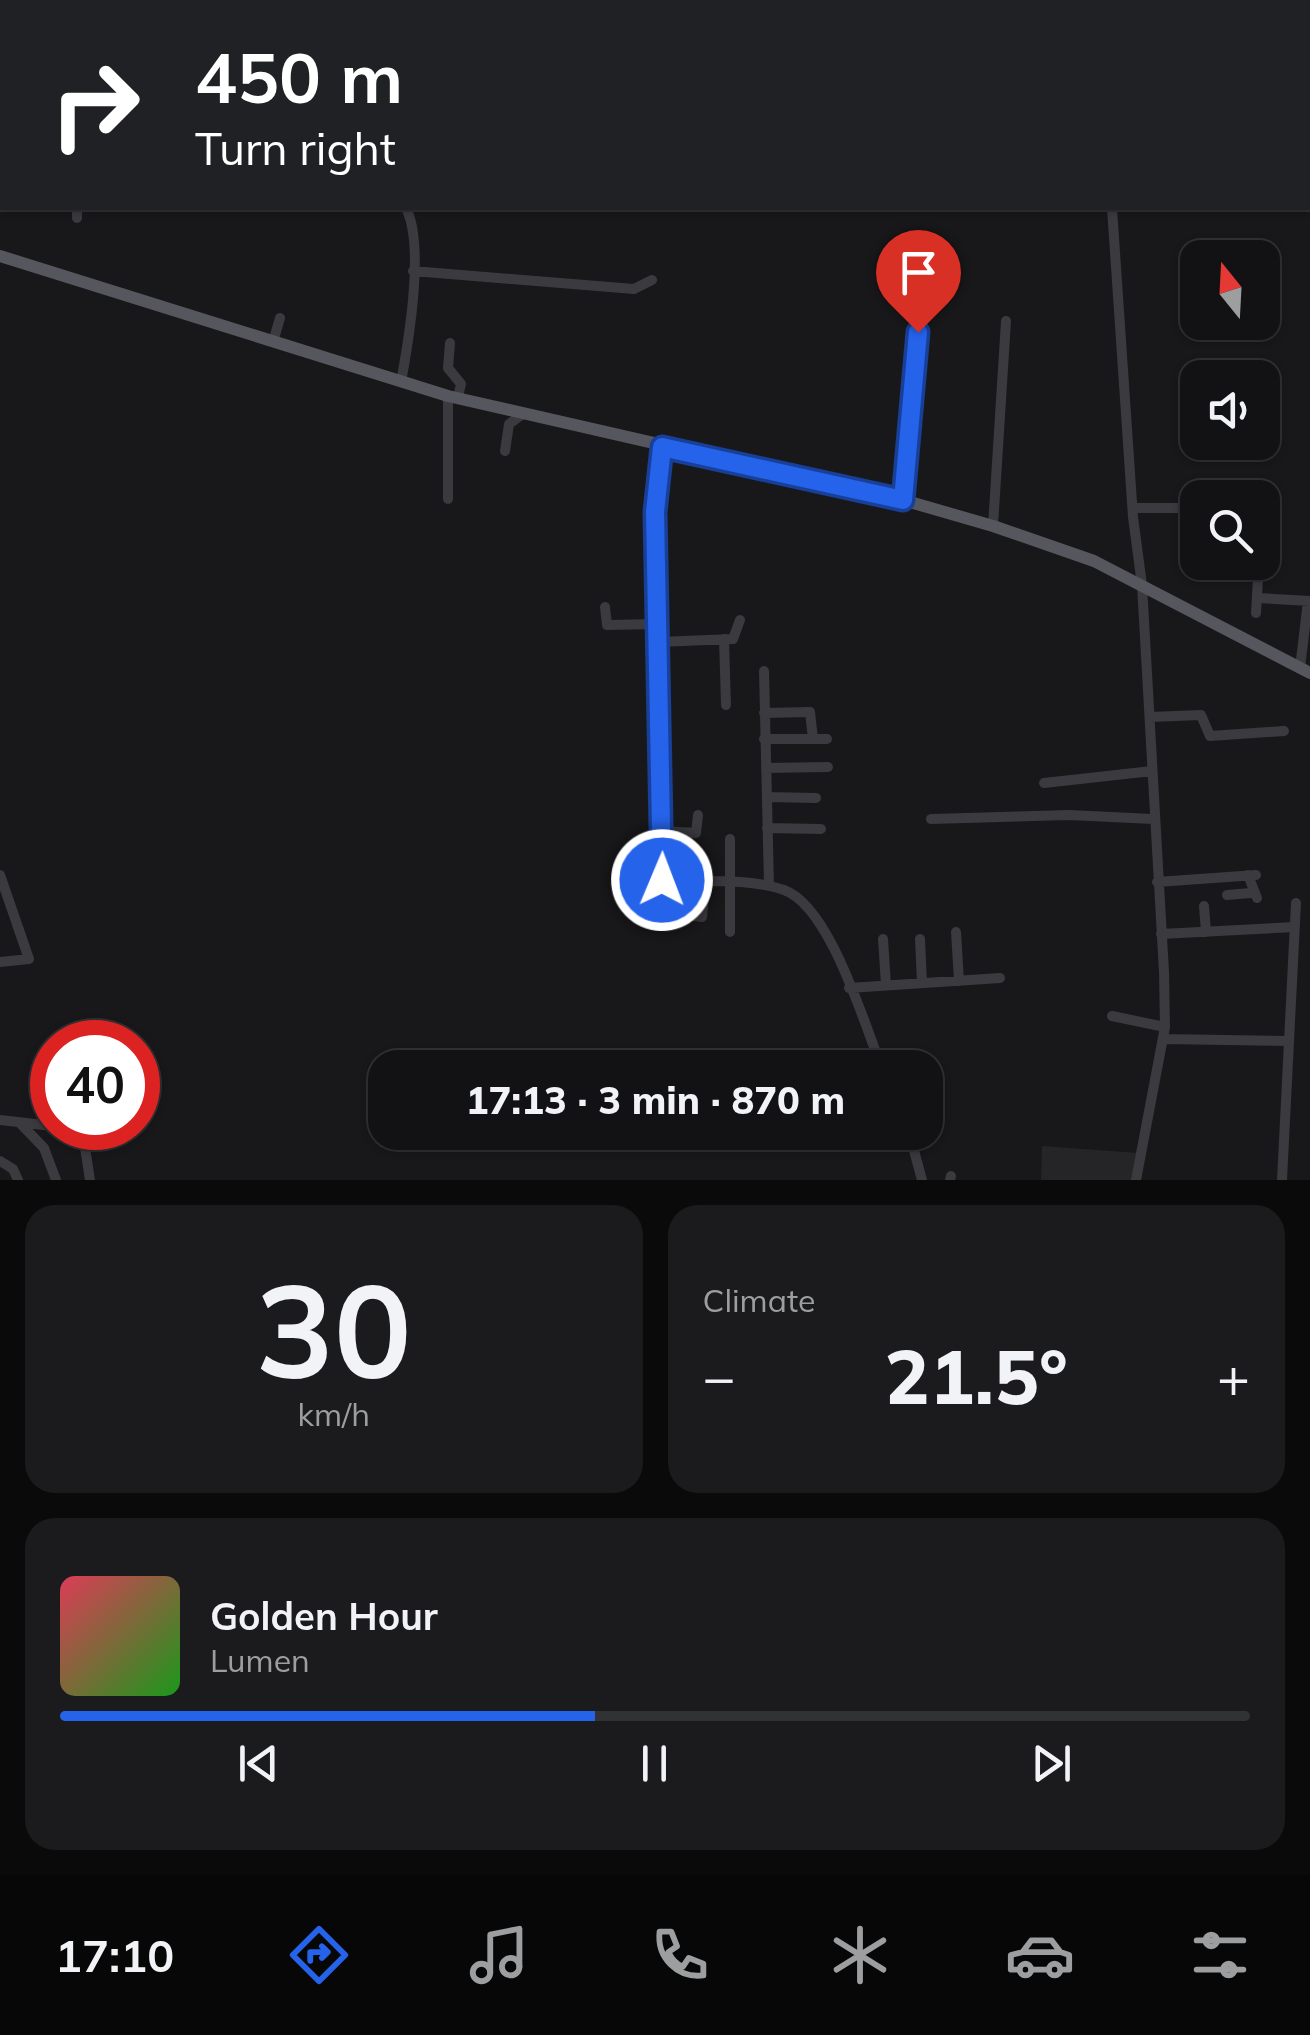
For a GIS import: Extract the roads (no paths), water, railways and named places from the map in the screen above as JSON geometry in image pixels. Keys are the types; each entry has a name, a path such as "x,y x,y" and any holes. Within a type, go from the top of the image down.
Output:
{"main road":[{"path":"0,256 401,382 662,447 903,500 993,526 1094,562 1305,671"}],"street":[{"path":"401,382 412,271 407,210"},
{"path":"1112,210 1142,585 1165,1026 1136,1180"},
{"path":"412,271 634,289 652,280"},
{"path":"903,500 920,319 917,308"},
{"path":"273,342 280,318"},
{"path":"993,526 1006,322"},
{"path":"448,498 453,396 460,384 448,368 450,343"},
{"path":"505,451 510,424 523,414"},
{"path":"662,447 655,512 662,880 769,886 787,890 802,901 825,932 875,1050"},
{"path":"1133,508 1180,508"},
{"path":"1256,613 1258,580"},
{"path":"1258,598 1309,601 1305,671"},
{"path":"605,607 607,625 657,624"},
{"path":"658,642 733,639 740,620"},
{"path":"724,639 726,705"},
{"path":"764,671 769,886"},
{"path":"764,712 810,712 813,739"},
{"path":"1150,717 1200,714 1210,736 1284,731"},
{"path":"764,740 827,739"},
{"path":"766,768 828,766"},
{"path":"1044,782 1152,770"},
{"path":"766,798 816,798"},
{"path":"930,819 1069,815 1154,819"},
{"path":"663,831 696,833 698,816"},
{"path":"767,828 820,829"},
{"path":"730,839 730,932"},
{"path":"0,875 29,959 0,962"},
{"path":"1157,882 1252,875 1254,896 1227,895"},
{"path":"694,916 702,917 705,884"},
{"path":"1282,1180 1296,902"},
{"path":"1204,906 1206,932"},
{"path":"1161,934 1294,927"},
{"path":"956,932 959,980"},
{"path":"883,940 886,985"},
{"path":"920,940 922,983"},
{"path":"849,988 1000,978"},
{"path":"1112,1016 1165,1026"},
{"path":"1163,1039 1289,1041"},
{"path":"0,1120 30,1123"},
{"path":"19,1122 44,1148 56,1180"},
{"path":"85,1150 90,1180"},
{"path":"914,1150 922,1180"},
{"path":"0,1162 13,1169 18,1180"}]}
